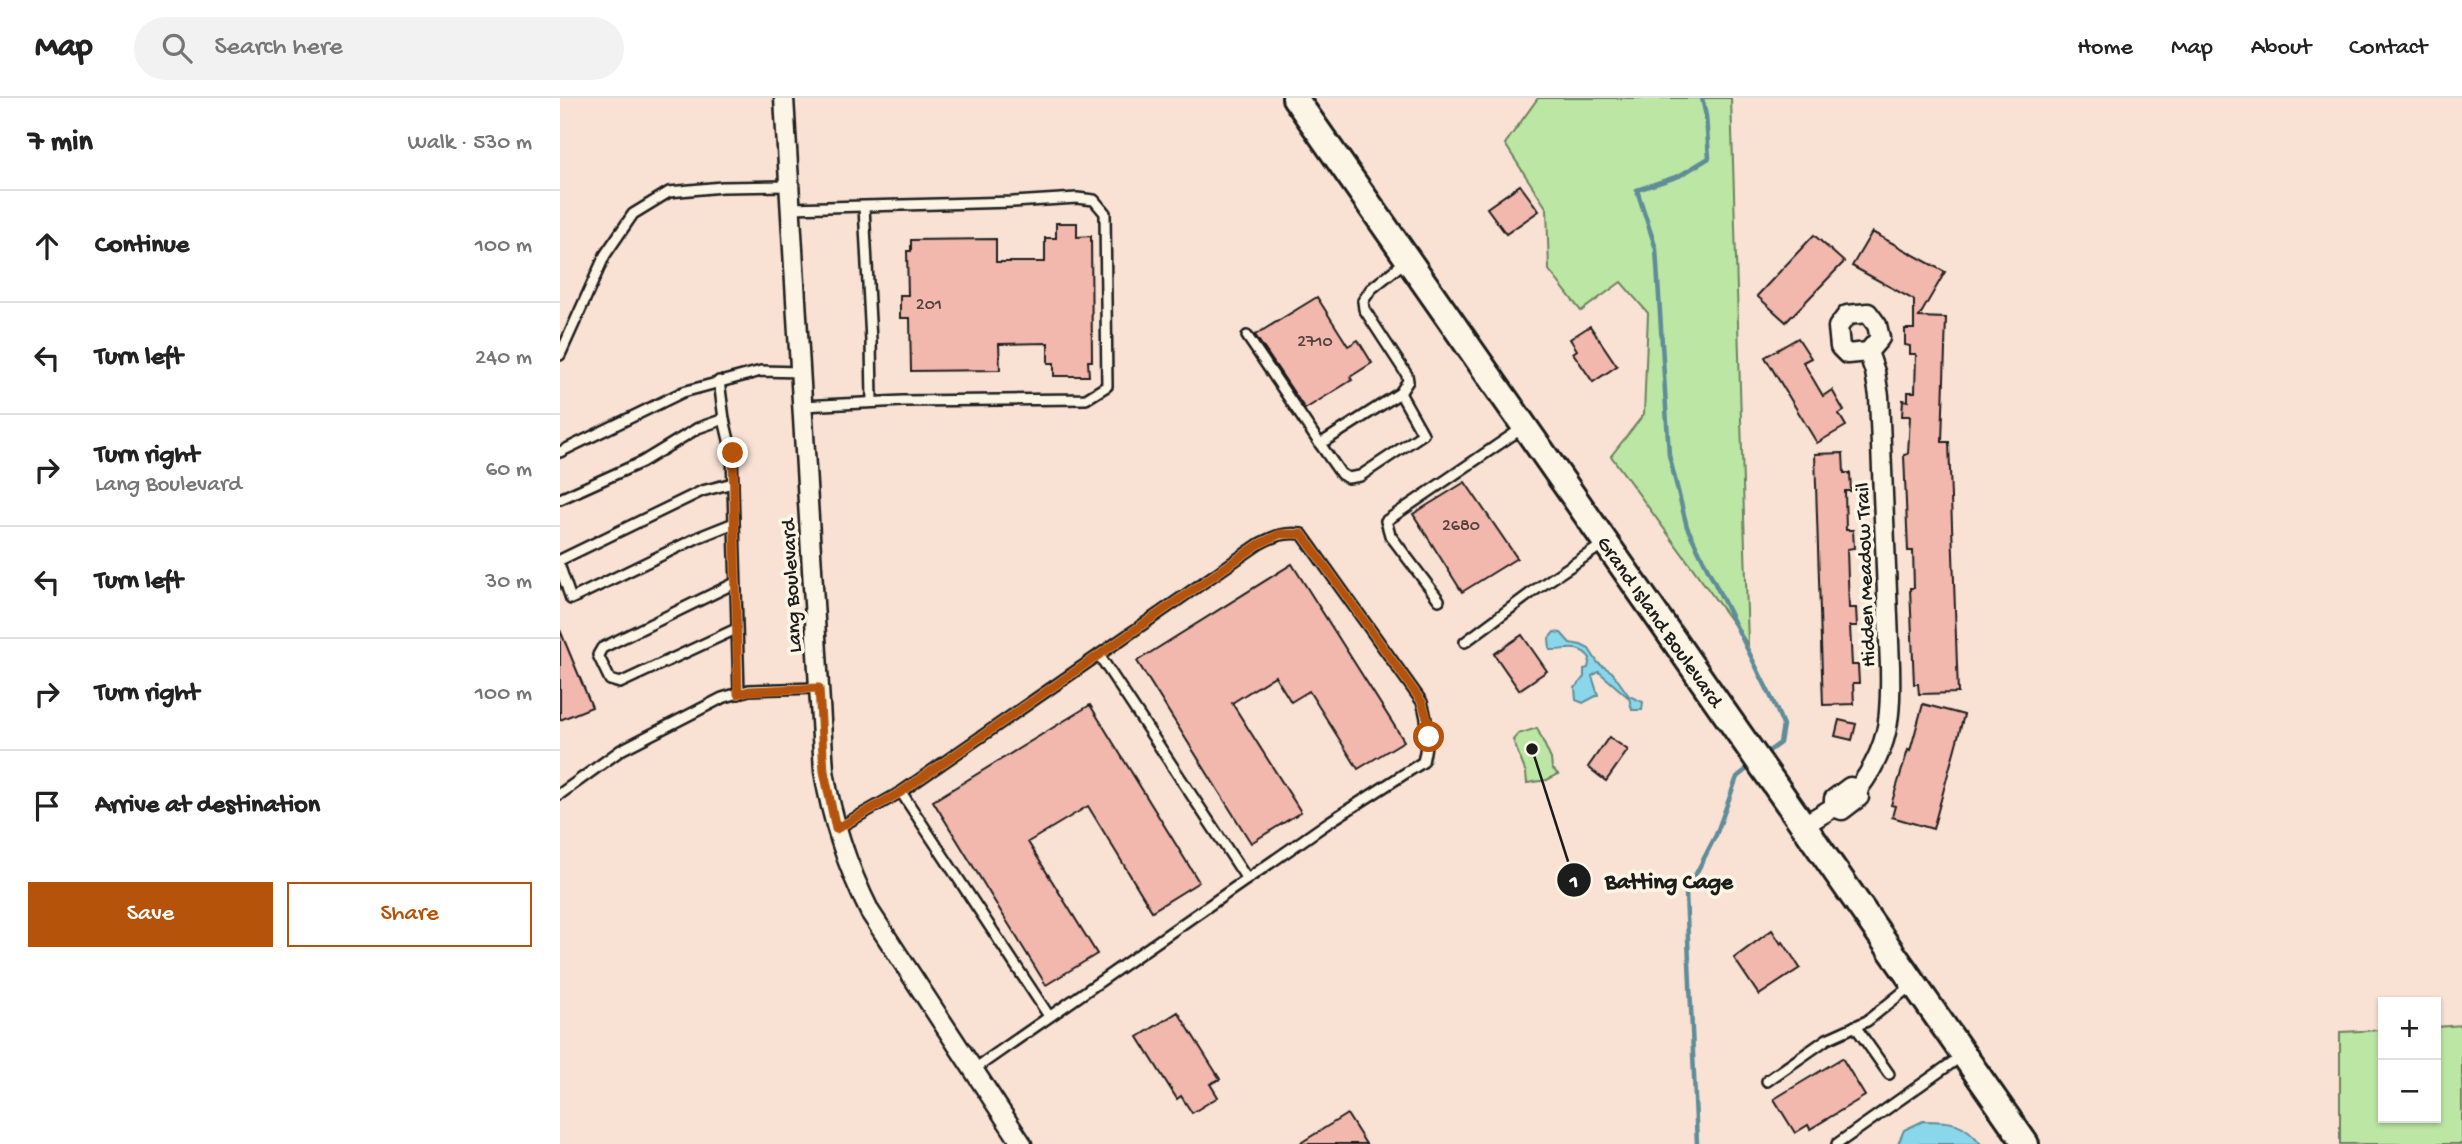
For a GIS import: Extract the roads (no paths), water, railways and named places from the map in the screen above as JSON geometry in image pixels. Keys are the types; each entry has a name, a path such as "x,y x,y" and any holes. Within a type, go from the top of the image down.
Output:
{"main road":[{"name":"Grand Island Boulevard","path":"1295,98 2026,1144"}],"street":[{"name":"Lang Boulevard","path":"783,98 824,771 836,829 853,879 870,912 1022,1144"},
{"name":"Hidden Meadow Trail","path":"1804,825 1834,807 1842,810 1859,797 1858,789 1871,772 1885,740 1891,707 1879,396 1868,352"}],"lane":[{"path":"560,355 605,255 633,214 669,192 722,187 789,186"},
{"path":"790,208 1077,198 1094,200 1105,213 1107,386 1086,400 872,402 802,406"},
{"path":"864,207 872,402"},
{"path":"1320,444 1400,393 1408,382 1407,375 1364,309 1363,301 1371,289 1408,259"},
{"path":"1247,336 1341,474 1348,478 1360,476 1423,434 1400,393"},
{"path":"560,452 683,392 761,371 800,372"},
{"path":"719,381 724,419 733,453 738,694"},
{"path":"560,499 642,461 698,428 724,419"},
{"path":"1439,600 1390,536 1386,521 1525,426"},
{"path":"560,560 702,491 733,483"},
{"path":"560,568 571,598 734,523"},
{"path":"836,829 901,792 1259,544 1280,534 1302,534 1422,702 1428,721 1429,737 1423,762 1329,822 973,1070"},
{"path":"1465,642 1606,542"},
{"path":"735,583 602,649 598,655 610,680 620,683 736,629"},
{"path":"1099,655 1247,879"},
{"path":"560,794 621,750 722,698 749,691 819,688"},
{"path":"901,792 1049,1017"},
{"path":"1767,1081 1828,1039 1867,1021 1914,983"},
{"path":"1855,1026 1889,1074"},
{"path":"1838,1144 1964,1054"}],"water":[{"path":"1554,632 1561,633 1570,643 1589,649 1598,663 1612,672 1629,696 1643,702 1642,710 1632,710 1629,698 1599,672 1592,676 1598,695 1583,703 1576,700 1575,688 1584,677 1584,669 1588,668 1590,658 1576,649 1550,650 1549,638"},
{"path":"1923,1121 1956,1124 1981,1144 1898,1144 1904,1130"}],"waterway":[{"path":"1702,98 1709,158 1679,176 1637,190 1656,249 1669,455 1687,527 1783,725 1780,743 1769,751"},
{"path":"1697,1144 1686,893 1716,835 1737,777 1748,768"}],"place":[{"name":"Batting Cage","path":"1532,749"}]}
